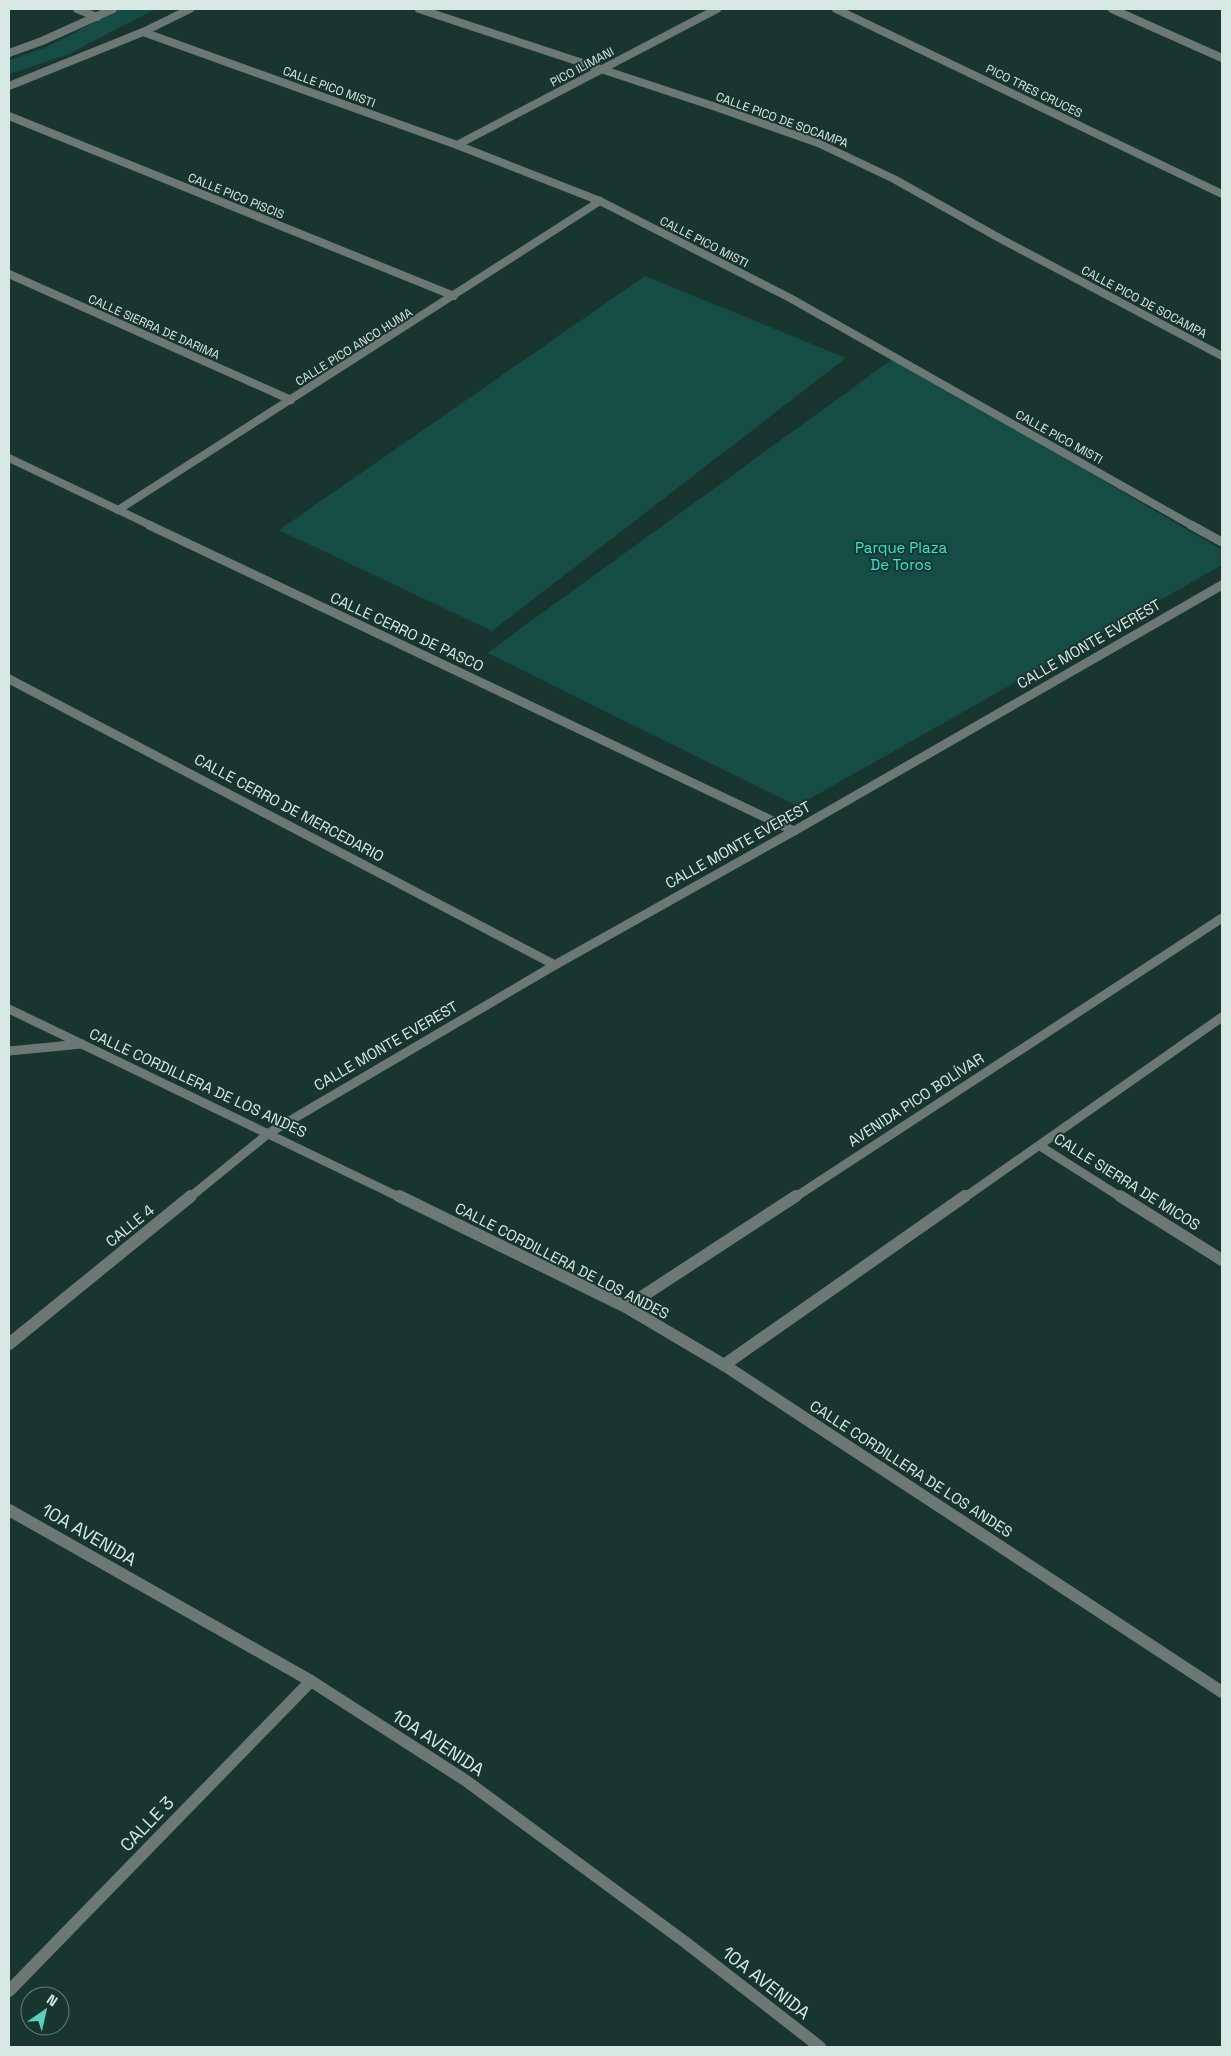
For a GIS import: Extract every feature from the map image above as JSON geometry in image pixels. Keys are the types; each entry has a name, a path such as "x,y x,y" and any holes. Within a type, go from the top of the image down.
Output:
{"street":[{"path":"78,9 97,17"},
{"path":"9,53 112,9"},
{"path":"9,86 143,32 190,9"},
{"name":"CALLE PICO DE SOCAMPA","path":"418,9 780,128 854,159 1222,356"},
{"name":"PICO ILIMANI","path":"458,145 717,9"},
{"name":"PICO TRES CRUCES","path":"836,9 1222,194"},
{"path":"1112,9 1222,58"},
{"name":"CALLE PICO MISTI","path":"143,32 458,145 600,201 790,298 1222,542"},
{"name":"CALLE PICO PISCIS","path":"9,116 454,296"},
{"name":"CALLE PICO ANCO HUMA","path":"118,510 600,201"},
{"name":"CALLE SIERRA DE DARIMA","path":"9,274 291,400"},
{"name":"CALLE CERRO DE PASCO","path":"9,458 794,831"},
{"name":"CALLE MONTE EVEREST","path":"269,1133 555,965 794,831 1222,585"},
{"name":"CALLE CERRO DE MERCEDARIO","path":"9,679 555,965"},
{"name":"AVENIDA PICO BOLÍVAR","path":"626,1307 1222,918"},
{"name":"CALLE CORDILLERA DE LOS ANDES","path":"9,1009 626,1307 724,1364 1222,1692"},
{"path":"724,1364 1222,1018"},
{"path":"9,1051 82,1044"},
{"name":"CALLE 4","path":"9,1344 269,1133"},
{"name":"CALLE SIERRA DE MICOS","path":"1040,1146 1222,1260"},
{"name":"10A AVENIDA","path":"9,1510 311,1681 465,1780 685,1942 820,2047"},
{"name":"CALLE 3","path":"9,1991 311,1681"}],"green space":[{"path":"120,9 155,9 67,55 9,74 9,60 47,47"},
{"path":"645,276 846,358 492,631 279,530"},
{"name":"Parque Plaza De Toros","path":"894,358 1222,550 1222,565 797,806 487,653"}]}
